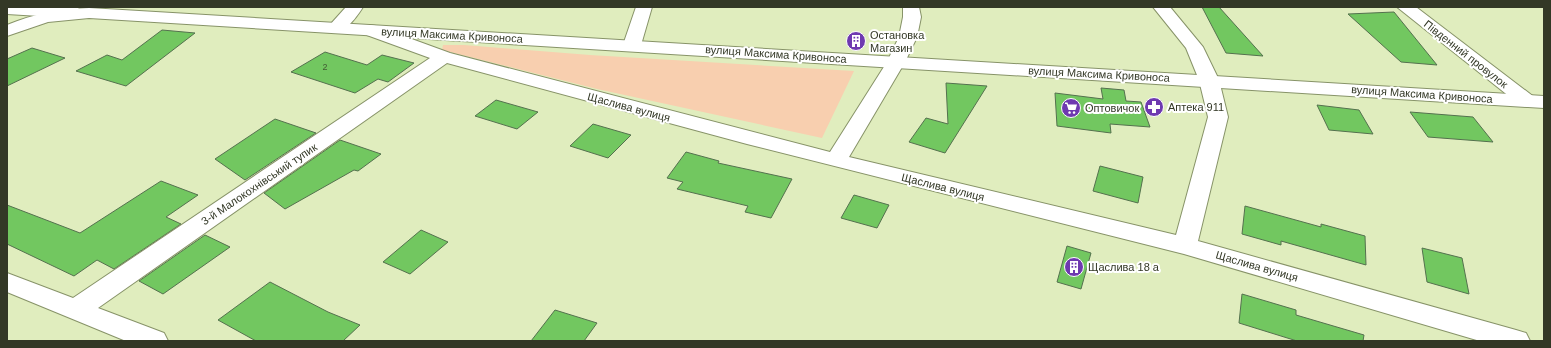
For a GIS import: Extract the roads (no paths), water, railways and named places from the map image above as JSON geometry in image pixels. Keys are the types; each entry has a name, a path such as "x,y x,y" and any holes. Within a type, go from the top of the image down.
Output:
{"street":[{"path":"338,28 355,7"},
{"path":"632,45 644,7"},
{"path":"836,160 896,62 908,37 912,17 911,7"},
{"path":"1160,7 1194,47 1209,80 1218,117 1185,246"},
{"name":"Південний провулок","path":"1405,7 1536,101"},
{"name":"вулиця Максима Кривоноса","path":"7,9 71,10 370,30 1536,101"},
{"path":"7,31 37,19 71,10"},
{"name":"Щаслива вулиця","path":"370,30 444,57 754,140 1185,246 1516,341"},
{"name":"3-й Малокохнівський тупик","path":"75,310 444,57"},
{"path":"7,282 154,341"}],"place":[{"name":"Остановка Магазин","path":"856,41"},
{"name":"Аптека 911","path":"1154,107"},
{"name":"Оптовичок","path":"1071,108"},
{"name":"Щаслива 18 а","path":"1074,267"}]}
